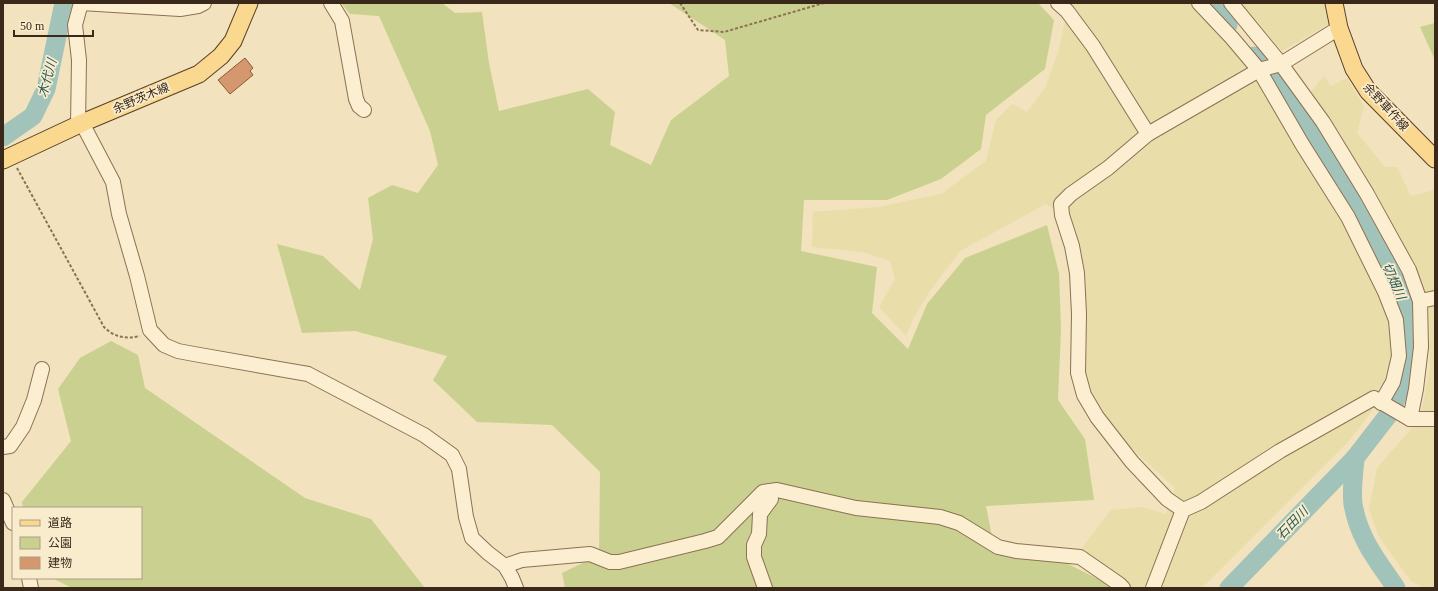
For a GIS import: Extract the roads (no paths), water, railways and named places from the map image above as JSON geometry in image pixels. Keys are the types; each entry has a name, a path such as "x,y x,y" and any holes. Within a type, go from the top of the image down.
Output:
{"main road":[{"name":"余野茨木線","path":"7,158 80,124 198,74 221,56 233,41 249,3"},
{"name":"余野車作線","path":"1334,3 1339,28 1354,68 1368,91 1435,159"}],"street":[{"path":"204,3 198,6 180,9 81,3 75,25 79,60 80,124 113,182 119,214 137,276 150,330 164,345 178,351 308,374 424,435 452,455 459,469 466,517 472,538 505,566 516,588"},
{"path":"331,3 342,21 356,99 359,106 364,110"},
{"path":"1058,3 1067,11 1094,46 1148,134"},
{"path":"1199,3 1232,38 1259,70 1302,144 1348,217 1385,292 1396,320 1399,356 1393,382 1381,403"},
{"path":"1231,3 1281,64 1323,122 1367,194 1409,270 1420,301 1421,347 1416,388 1410,419"},
{"path":"1183,510 1167,499 1132,462 1097,417 1084,395 1078,373 1079,314 1077,273 1072,246 1062,215 1061,204 1108,168 1148,134 1259,70 1281,64 1339,28"},
{"path":"1420,301 1435,298"},
{"path":"3,447 10,446 23,427 34,400 42,369"},
{"path":"1153,588 1183,510 1201,502 1280,451 1374,398 1410,419 1435,419"},
{"path":"505,566 522,560 590,554 610,562 619,562 705,541 718,537 764,492 776,490 856,508 940,517 959,523 998,546 1016,551 1080,557 1123,588"},
{"path":"765,588 754,557 754,545 759,534 760,514 772,499 770,491"},
{"path":"3,500 12,521"}],"waterway":[{"name":"木代川","path":"3,137 33,116 46,89 64,3"},
{"name":"切畑川","path":"1209,3 1228,25"},
{"name":"切畑川","path":"1229,588 1355,458 1389,414 1401,389 1408,333 1406,309 1396,282 1369,230 1318,145 1272,78 1254,56"},
{"name":"切畑川","path":"1355,458 1352,493 1356,517 1364,539 1396,588"}],"water label":[{"name":"石田川","path":"1292,523"}]}
